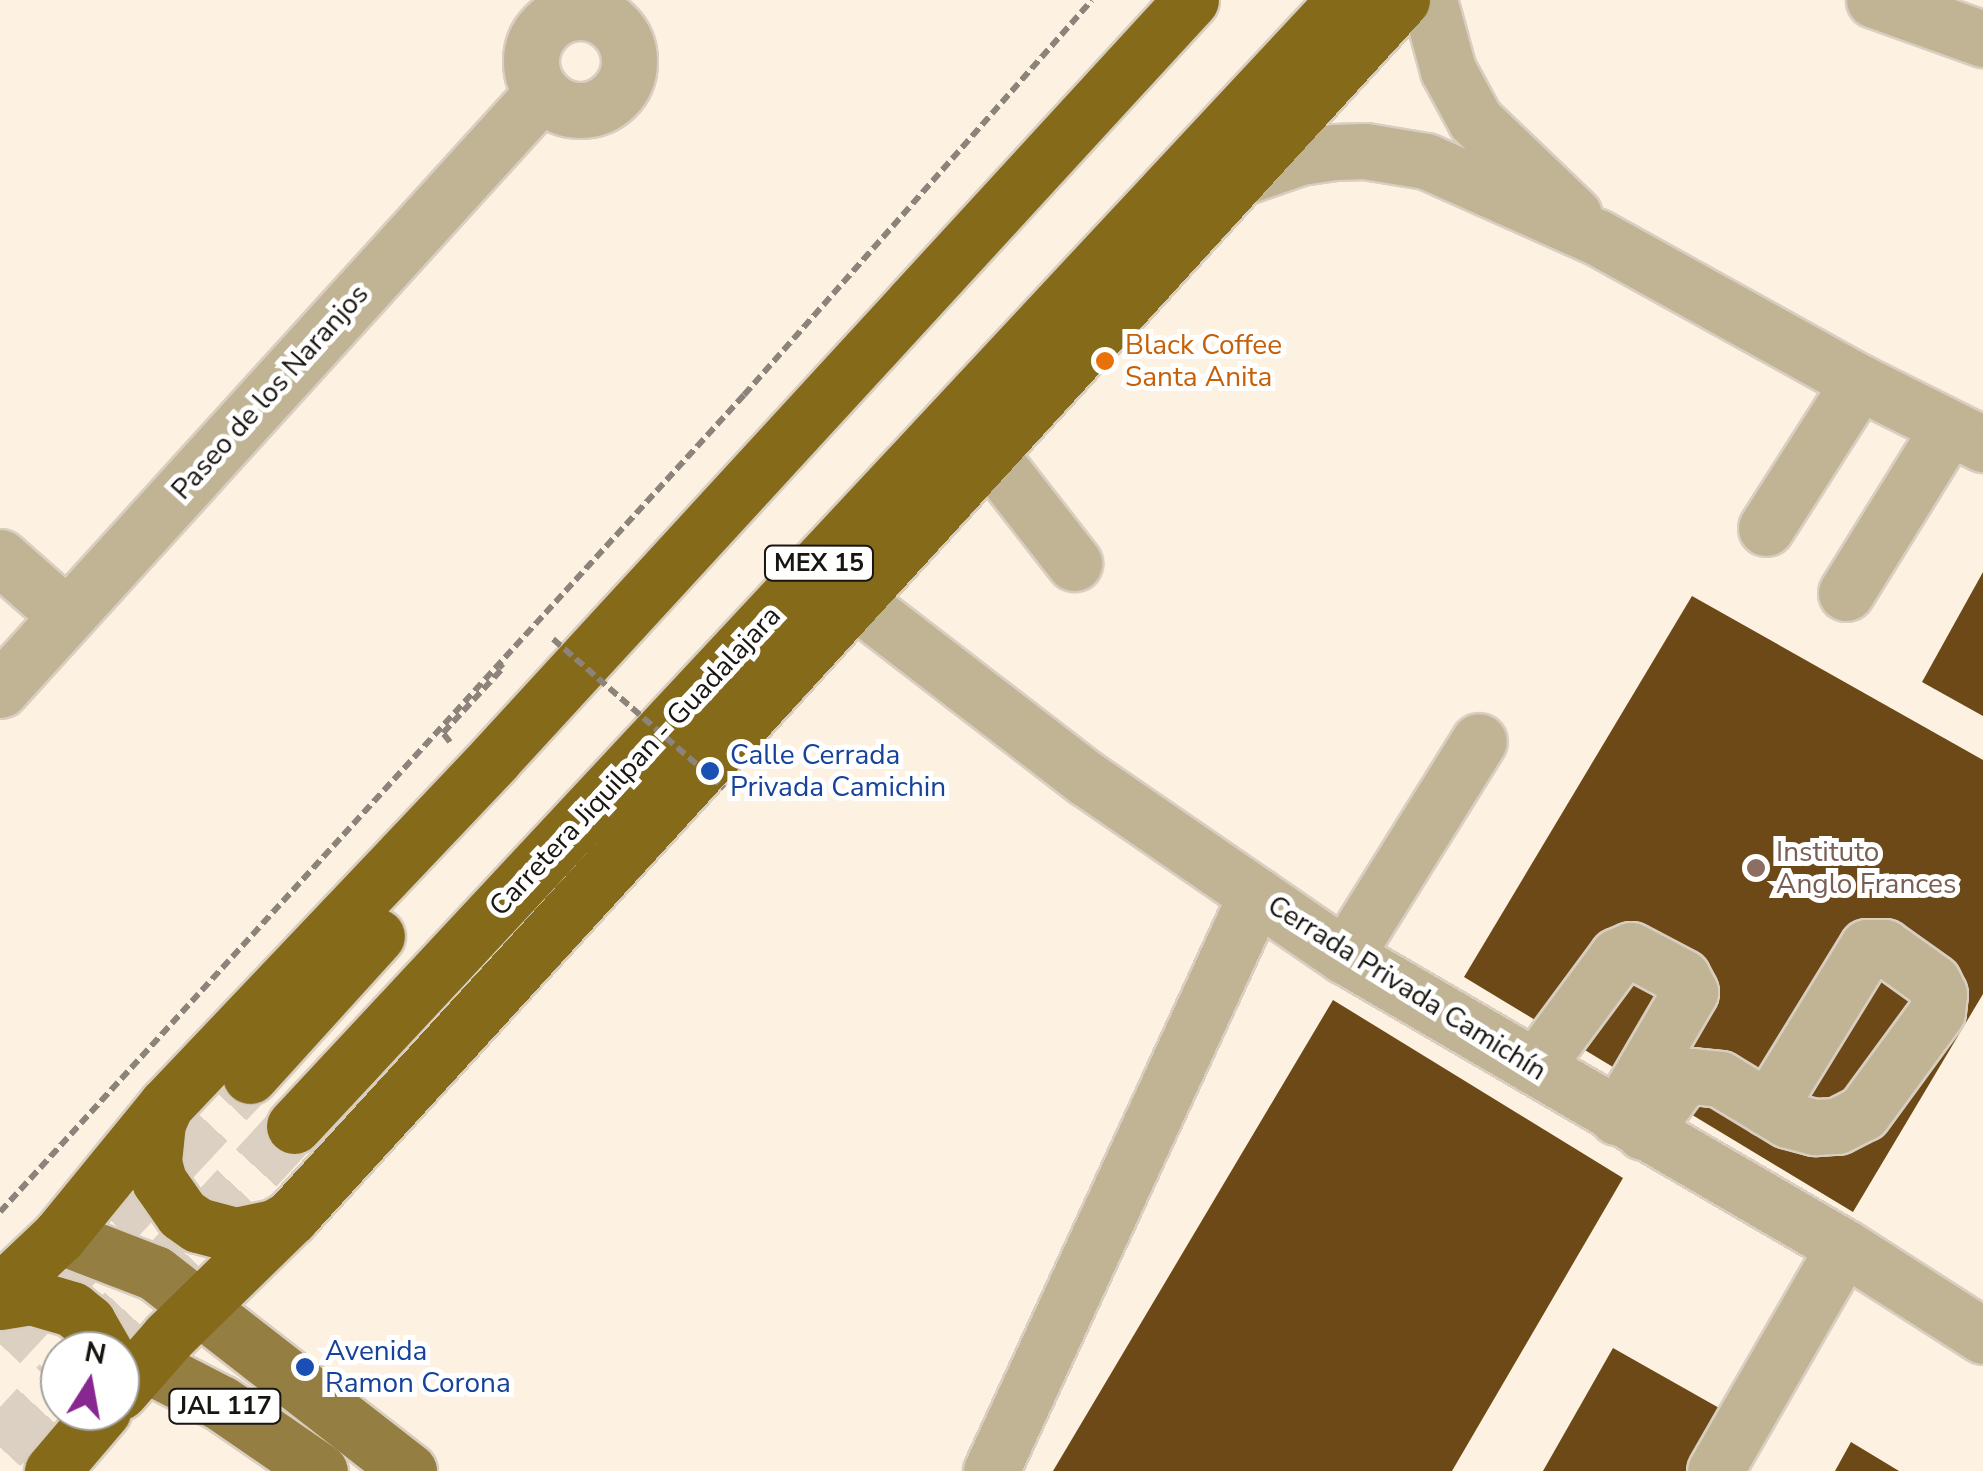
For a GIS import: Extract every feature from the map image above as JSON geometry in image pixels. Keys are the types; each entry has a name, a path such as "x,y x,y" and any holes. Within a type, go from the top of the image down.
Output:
{"highway":[{"path":"0,1292 59,1236 166,1105 508,744 1191,0"},
{"name":"MEX 15","path":"250,1076 1232,0"},
{"name":"Carretera Jiquilpan - Guadalajara","path":"294,1126 1344,0"},
{"path":"140,1364 291,1217 857,602 1234,180 1402,0"},
{"path":"166,1105 158,1123 154,1162 160,1181 182,1214 198,1225 236,1235 274,1227 291,1217"},
{"path":"0,1302 31,1297 72,1309 88,1322 91,1331"},
{"path":"52,1471 82,1431"}],"main road":[{"name":"JAL 117","path":"59,1236 155,1273 408,1471"},
{"name":"JAL 117","path":"140,1394 221,1404 302,1466"}],"street":[{"path":"1428,0 1448,70 1475,120 1493,169"},
{"path":"1874,0 1983,39"},
{"path":"578,11 608,18 629,14 630,61 623,87 609,102 592,110 564,109 540,95 530,71 530,14 552,20 578,11"},
{"name":"Paseo de los Naranjos","path":"0,690 540,95"},
{"path":"1234,180 1300,157 1364,151 1493,169 1598,237 1859,382 1966,436 1846,593"},
{"path":"1766,528 1859,382"},
{"path":"990,455 1074,563"},
{"path":"0,557 67,616"},
{"name":"Cerrada Privada Camichín","path":"857,602 1087,779 1345,956 1844,1248 1983,1336"},
{"path":"1345,956 1479,741"},
{"path":"992,1471 1256,895"},
{"path":"1536,1067 1617,956 1631,950 1682,977 1690,992 1630,1124"},
{"path":"1630,1124 1692,1076 1720,1079 1768,1108"},
{"path":"1714,1471 1844,1248"}],"path":[{"path":"0,1212 744,395 1092,0"},
{"path":"553,639 724,788"}],"building":[{"path":"1983,572 1983,716 1922,682"},
{"name":"Instituto Anglo Frances","path":"1692,596 1983,760 1983,994 1853,1212 1464,977"},
{"path":"1333,1000 1623,1178 1452,1471 1053,1471"},
{"path":"1613,1348 1728,1413 1695,1471 1543,1471"},
{"path":"1851,1442 1899,1471 1835,1471"}],"tunnel":[{"path":"0,1344 250,1076"},
{"path":"106,1331 294,1126"},
{"path":"0,1447 40,1404"}],"place":[{"name":"Black Coffee Santa Anita","path":"1105,361"},
{"name":"Calle Cerrada Privada Camichin","path":"710,771"},
{"name":"Instituto Anglo Frances","path":"1756,868"},
{"name":"Avenida Ramon Corona","path":"305,1367"}]}
